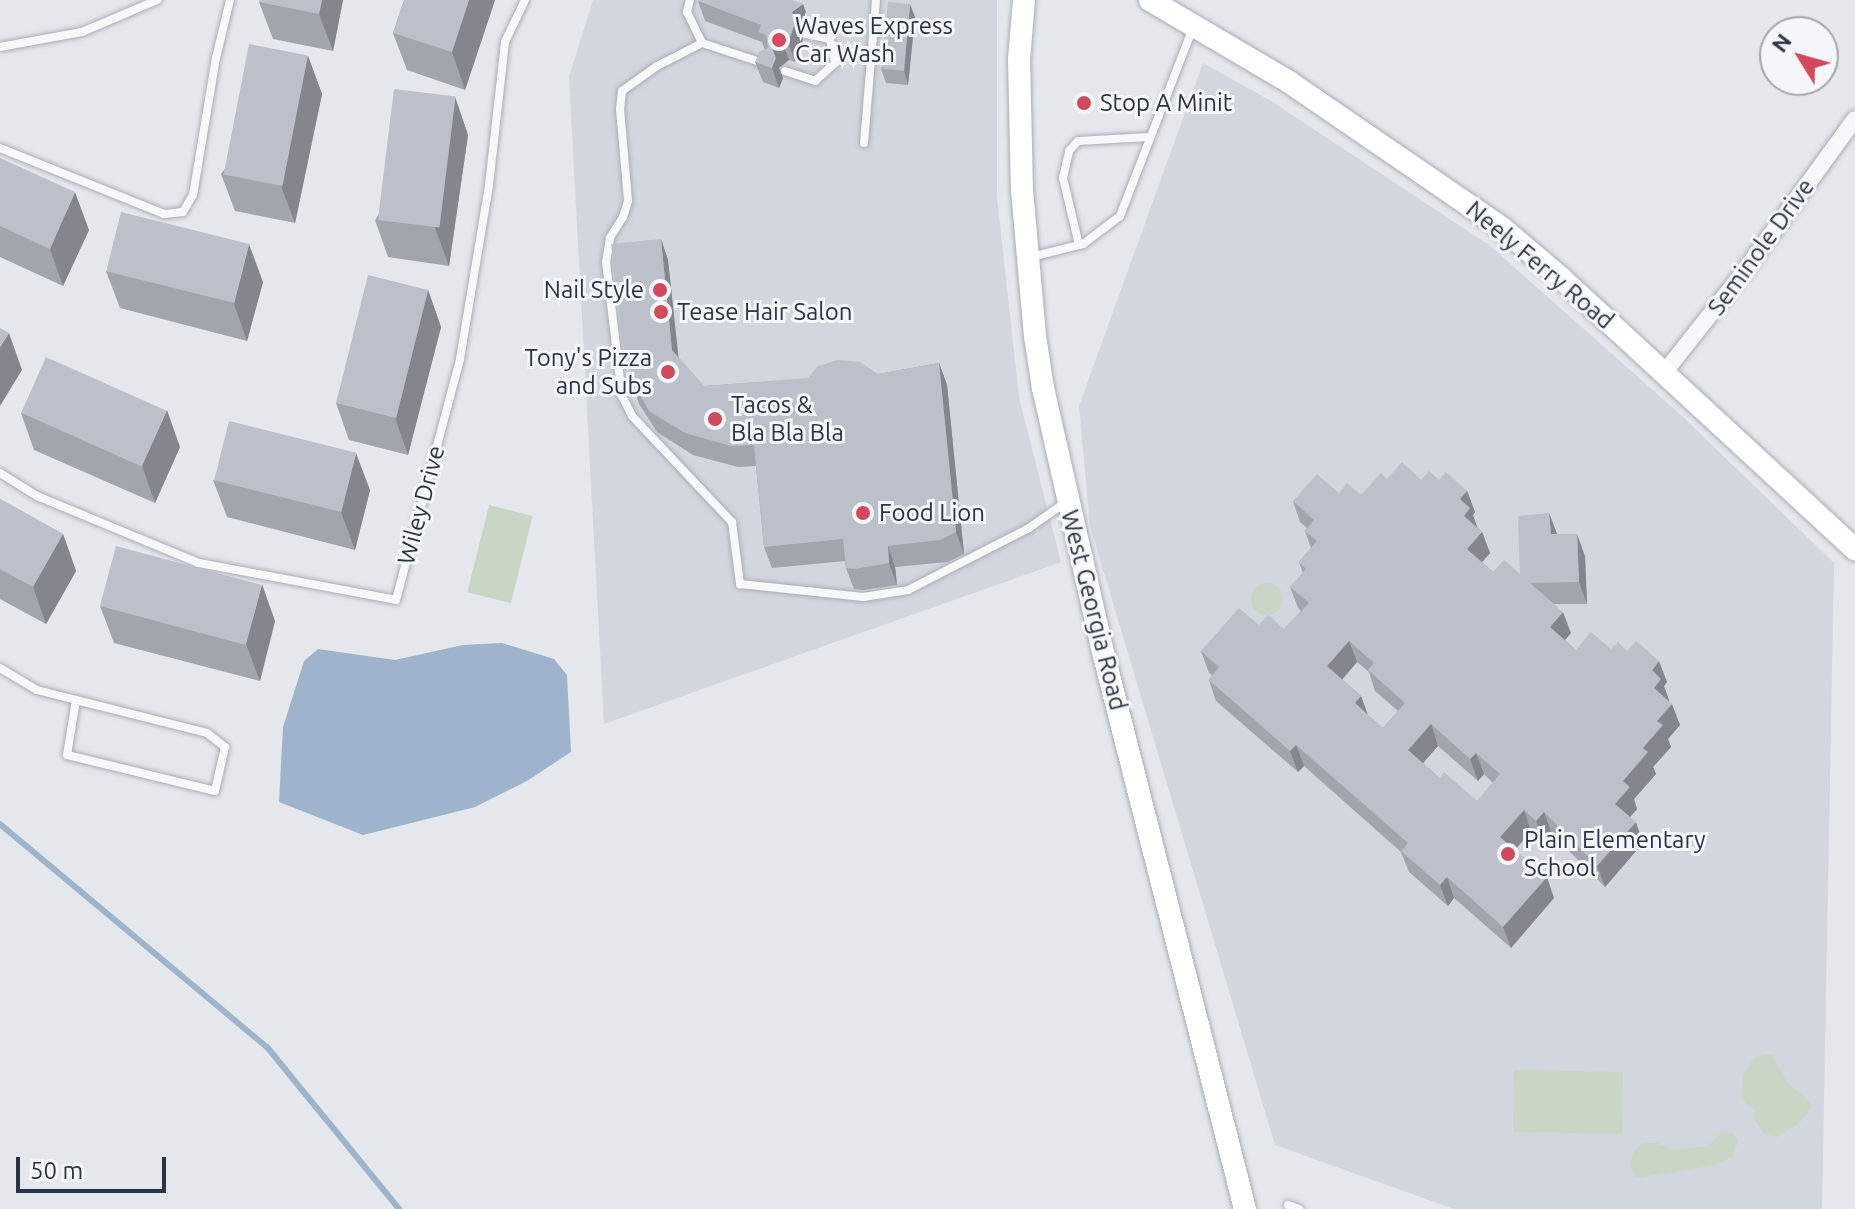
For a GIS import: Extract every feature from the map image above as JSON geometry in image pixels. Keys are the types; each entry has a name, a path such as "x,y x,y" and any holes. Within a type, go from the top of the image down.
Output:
{"main road":[{"name":"West Georgia Road","path":"1024,0 1019,59 1027,259 1035,336 1067,502 1245,1209"},
{"name":"Neely Ferry Road","path":"1150,0 1289,82 1502,228 1855,549"}],"street":[{"name":"Seminole Drive","path":"1664,373 1743,273 1855,119"}],"lane":[{"path":"0,47 82,32 157,0"},
{"path":"0,148 164,214 183,212 193,195 216,58 230,0"},
{"name":"Wiley Drive","path":"0,473 37,496 199,563 396,600 460,359 489,185 505,42 525,0"},
{"path":"690,0 687,12 702,43"},
{"path":"864,143 876,0"},
{"path":"1027,259 1079,245 1111,227 1120,216 1194,24"},
{"path":"785,71 815,81 835,63 830,39 806,34"},
{"path":"769,65 702,43 657,66 622,91 620,109 628,201 623,217 610,238 606,262 622,396 632,416 732,522 740,584 863,597 908,590 1029,528 1067,502"},
{"path":"1079,245 1063,178 1069,151 1078,141 1149,137"},
{"path":"0,668 37,690 207,733 225,747 215,791 67,755 76,700"},
{"path":"1288,1205 1299,1209"}],"shaded area":[{"path":"593,0 997,0 997,198 1019,398 1061,562 604,724 569,77"},
{"name":"Plain Elementary School","path":"1203,63 1271,101 1489,245 1682,416 1834,563 1822,1209 1454,1209 1275,1145 1090,526 1079,406"}],"green space":[{"path":"489,505 533,516 511,603 467,592"},
{"path":"1267,583 1278,588 1283,599 1278,610 1267,615 1256,610 1251,599 1256,588"},
{"path":"1771,1054 1789,1085 1805,1096 1812,1107 1799,1123 1777,1137 1764,1134 1754,1119 1755,1110 1746,1104 1741,1094 1743,1076 1754,1057"},
{"path":"1514,1070 1623,1072 1622,1134 1513,1132"},
{"path":"1722,1132 1734,1133 1738,1141 1733,1156 1717,1165 1637,1178 1630,1166 1633,1153 1642,1143 1657,1143 1671,1150 1708,1146"}],"water":[{"path":"502,643 554,659 567,675 571,752 527,781 475,807 363,835 279,802 283,727 304,661 318,649 395,660 463,645"}],"building":[{"path":"260,0 322,0 319,14"},
{"path":"404,0 469,0 452,52 393,33"},
{"path":"699,0 792,0 803,4 792,12 796,21 788,43 782,41 772,48 776,58 772,68 755,62 759,52 768,48 766,35 758,32 761,25"},
{"path":"888,2 910,4 904,71 882,69"},
{"path":"249,44 308,55 283,186 224,175"},
{"path":"394,89 456,97 439,228 378,220"},
{"path":"0,158 75,192 50,249 0,226"},
{"path":"121,212 249,244 234,303 106,271"},
{"name":"Food Lion","path":"661,239 672,350 704,386 808,378 818,366 838,360 860,362 878,374 939,363 956,532 940,540 888,546 889,563 855,569 846,568 843,539 764,547 754,445 731,446 685,433 649,411 632,382 622,340 611,244"},
{"path":"368,275 428,290 396,418 336,403"},
{"path":"0,328 9,333 0,347"},
{"path":"46,357 167,411 142,466 21,413"},
{"path":"229,421 356,453 341,512 214,480"},
{"path":"1402,462 1421,480 1429,471 1439,480 1446,472 1467,491 1460,499 1470,508 1464,516 1482,532 1467,549 1493,572 1504,560 1520,574 1518,516 1549,513 1551,534 1577,534 1579,582 1530,583 1563,612 1550,627 1576,650 1591,632 1611,649 1618,642 1627,651 1636,641 1659,661 1652,670 1661,679 1654,688 1672,704 1657,721 1663,725 1643,748 1648,752 1623,781 1630,787 1615,804 1636,822 1597,866 1544,812 1536,821 1524,810 1500,837 1547,877 1503,927 1447,877 1440,885 1401,851 1408,843 1296,745 1290,751 1209,680 1219,667 1201,651 1239,608 1259,625 1268,615 1284,629 1309,603 1290,587 1306,569 1299,562 1317,541 1305,531 1314,520 1293,501 1317,474 1339,493 1347,483 1361,495 1381,473 1387,479","holes":["1349,641 1374,663 1368,670 1405,703 1383,728 1355,703 1361,696 1327,666","1431,724 1470,759 1476,753 1500,774 1477,801 1444,772 1440,778 1408,750"]},
{"path":"0,499 63,534 33,587 0,569"},
{"path":"116,546 262,585 246,645 100,606"}],"waterway":[{"path":"0,824 267,1047 399,1209"}],"place":[{"name":"Waves Express Car Wash","path":"779,40"},
{"name":"Stop A Minit","path":"1084,103"},
{"name":"Nail Style","path":"660,290"},
{"name":"Tease Hair Salon","path":"661,312"},
{"name":"Tony's Pizza and Subs","path":"668,372"},
{"name":"Tacos & Bla Bla Bla","path":"715,419"},
{"name":"Food Lion","path":"863,513"},
{"name":"Plain Elementary School","path":"1508,854"}]}
